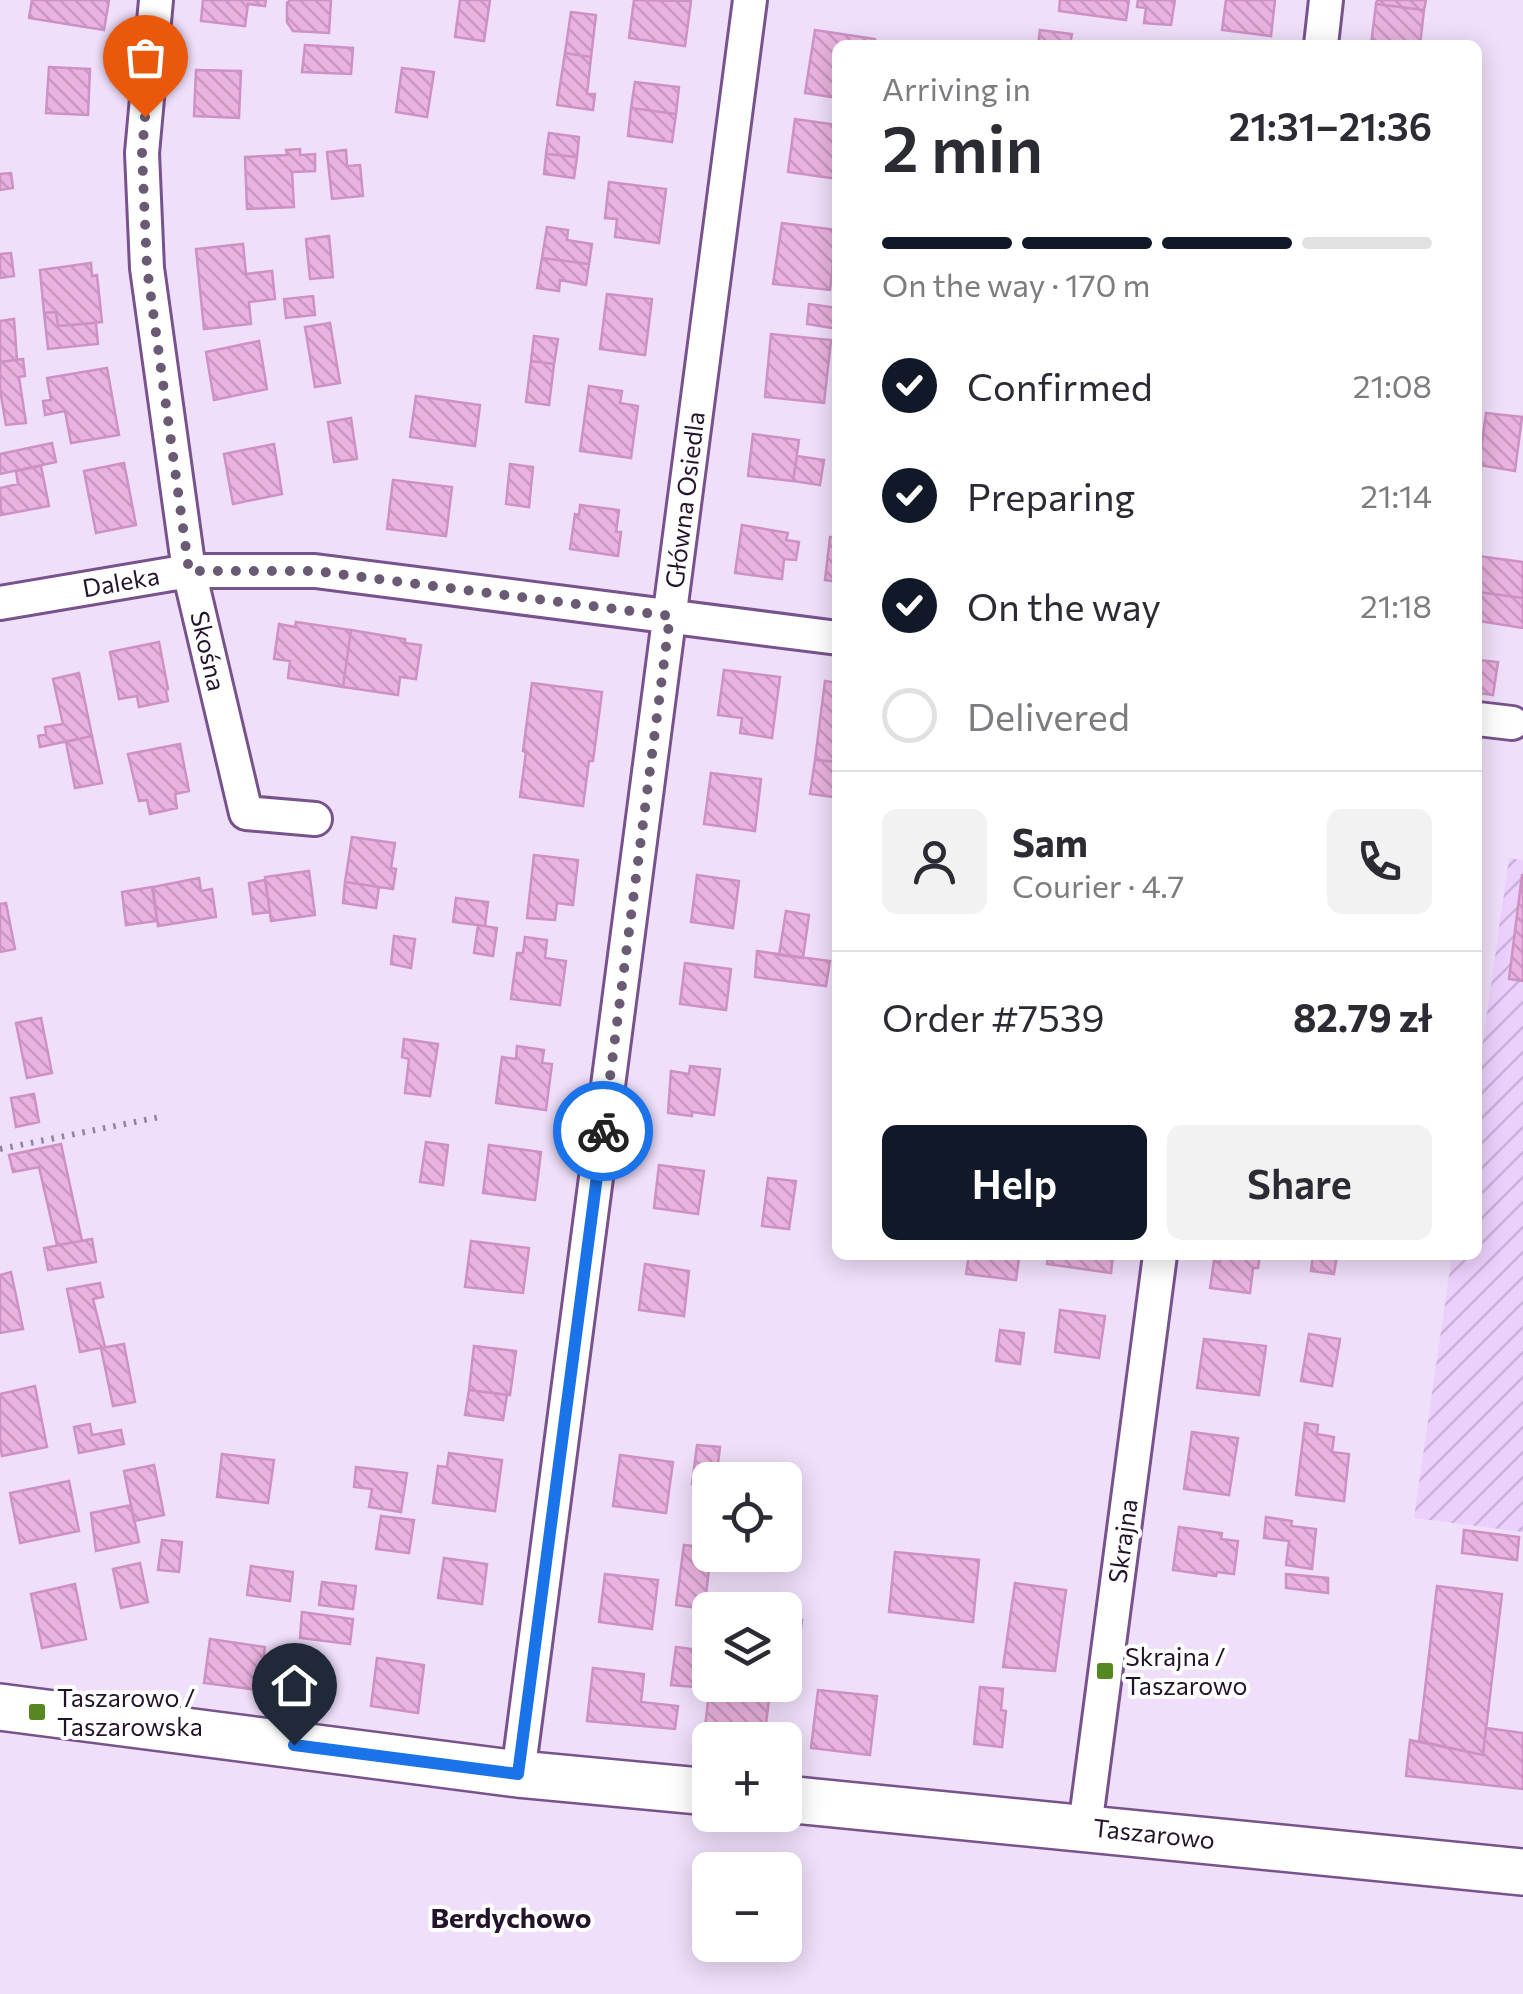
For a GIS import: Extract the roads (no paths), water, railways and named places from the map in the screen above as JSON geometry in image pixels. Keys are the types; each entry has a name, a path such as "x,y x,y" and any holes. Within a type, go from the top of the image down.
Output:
{"street":[{"name":"Skośna","path":"156,0 142,153 147,268 189,571 246,814 315,819"},
{"name":"Główna Osiedla","path":"518,1774 750,0"},
{"path":"1321,40 1326,0"},
{"name":"Daleka","path":"0,603 189,571 315,571 832,637"},
{"path":"1482,719 1512,723"},
{"name":"Skrajna","path":"1085,1827 1159,1260"},
{"path":"0,1707 518,1774 692,1790"},
{"name":"Taszarowo","path":"802,1801 1523,1872"}],"place":[{"name":"Skrajna / Taszarowo","path":"1105,1671"},
{"name":"Taszarowo / Taszarowska","path":"37,1712"}],"district":[{"name":"Berdychowo","path":"511,1918"}]}
